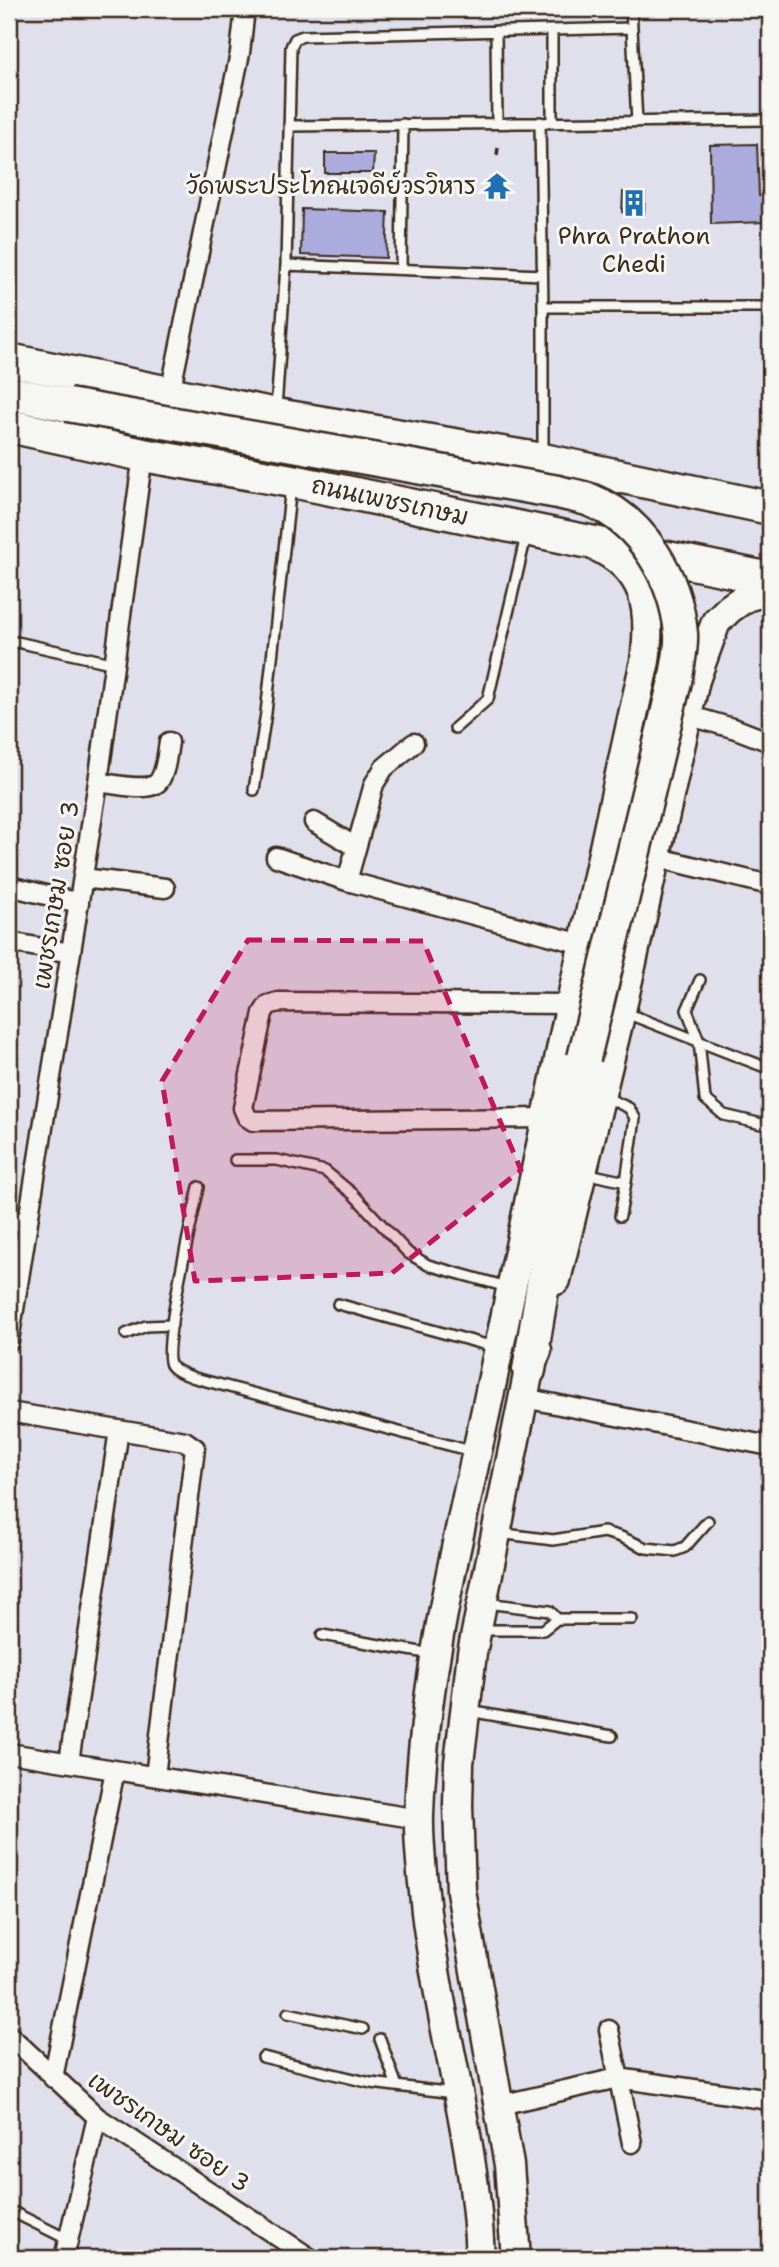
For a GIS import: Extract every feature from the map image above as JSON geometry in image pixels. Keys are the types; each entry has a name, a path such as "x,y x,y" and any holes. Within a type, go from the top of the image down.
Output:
{"highway":[{"path":"9,360 276,415 543,460 770,508"},
{"path":"9,393 558,492 589,500 612,512 637,533 653,553 666,577 677,610 681,637 676,677 584,1058 556,1205 527,1384"},
{"name":"ถนนเพชรเกษม","path":"9,426 770,579"}],"main road":[{"path":"480,2258 474,2180 431,1952 420,1860 422,1750 434,1655 569,1004 645,661 649,629 647,605 639,584 623,564 608,552 583,540"},
{"path":"516,2258 509,2165 461,1891 459,1763 464,1710 482,1602 527,1384 546,1319 601,1095 695,680 716,622 729,608 746,597 770,590"},
{"path":"649,629 668,625 688,629 708,644"}],"street":[{"path":"170,393 240,53 246,9"},
{"name":"เพชรเกษม ซอย 3","path":"9,1341 98,782 143,454"},
{"path":"687,715 770,742"},
{"path":"98,782 150,788 158,783 169,742"},
{"path":"347,881 374,784 384,768 414,743"},
{"path":"314,822 356,847"},
{"path":"276,857 347,881 582,944"},
{"path":"655,857 770,885"},
{"path":"83,878 165,888"},
{"path":"9,886 79,903"},
{"path":"9,942 71,953"},
{"path":"547,1118 253,1121 247,1117 243,1108 268,1005 279,1002 569,1004"},
{"path":"9,1221 28,1222"},
{"path":"527,1384 770,1446"},
{"path":"9,1412 185,1441 195,1448 155,1776"},
{"path":"69,1762 119,1430"},
{"path":"9,1752 419,1819"},
{"path":"53,2078 115,1770"},
{"path":"609,2030 632,2143"},
{"name":"เพชรเกษม ซอย 3","path":"9,2035 97,2117 310,2258"},
{"path":"500,2105 618,2078 770,2100"},
{"path":"64,2258 97,2117"}],"lane":[{"path":"631,9 637,122"},
{"path":"276,415 286,265 291,47 295,39 303,36 632,29"},
{"path":"552,30 552,122"},
{"path":"496,31 497,123"},
{"path":"289,126 770,120"},
{"path":"540,122 543,460"},
{"path":"401,269 403,124"},
{"path":"286,265 542,275"},
{"path":"543,307 770,307"},
{"path":"254,790 266,713 292,481"},
{"path":"455,728 488,699 528,530"},
{"path":"17,642 115,664"},
{"path":"700,981 687,1010 699,1041 705,1099 724,1115 770,1126"},
{"path":"621,1011 770,1069"},
{"path":"601,1095 629,1108 635,1118 620,1216"},
{"path":"235,1160 277,1160 326,1171 354,1194 408,1253 428,1265 512,1288"},
{"path":"582,1173 626,1182"},
{"path":"199,1186 172,1325 168,1355 170,1364 179,1371 208,1381 478,1453"},
{"path":"338,1304 499,1348"},
{"path":"126,1334 146,1326 172,1325"},
{"path":"496,1532 553,1540 604,1532 621,1536 646,1548 675,1551 685,1547 708,1521"},
{"path":"482,1602 550,1611 557,1619"},
{"path":"477,1630 543,1630 557,1619 632,1619"},
{"path":"322,1635 434,1655"},
{"path":"464,1710 612,1736"},
{"path":"288,2013 363,2029"},
{"path":"380,2039 397,2086"},
{"path":"263,2057 371,2082 459,2094"},
{"path":"9,2210 67,2239"}],"path":[{"path":"497,155 498,148"}],"highlighted area":[{"path":"248,940 423,941 521,1170 392,1273 195,1281 162,1081"}],"building":[{"path":"757,144 759,196 765,196 766,222 711,224 710,145"},
{"path":"325,153 374,153 373,173 325,173"},
{"name":"Phra Prathon Chedi","path":"623,192 645,193 644,214 622,212"},
{"path":"302,209 388,212 386,258 301,255"}],"waterway":[{"path":"9,29 12,9"}],"place":[{"name":"วัดพระประโทณเจดีย์วรวิหาร","path":"497,186"},
{"name":"Phra Prathon Chedi","path":"634,203"}]}
